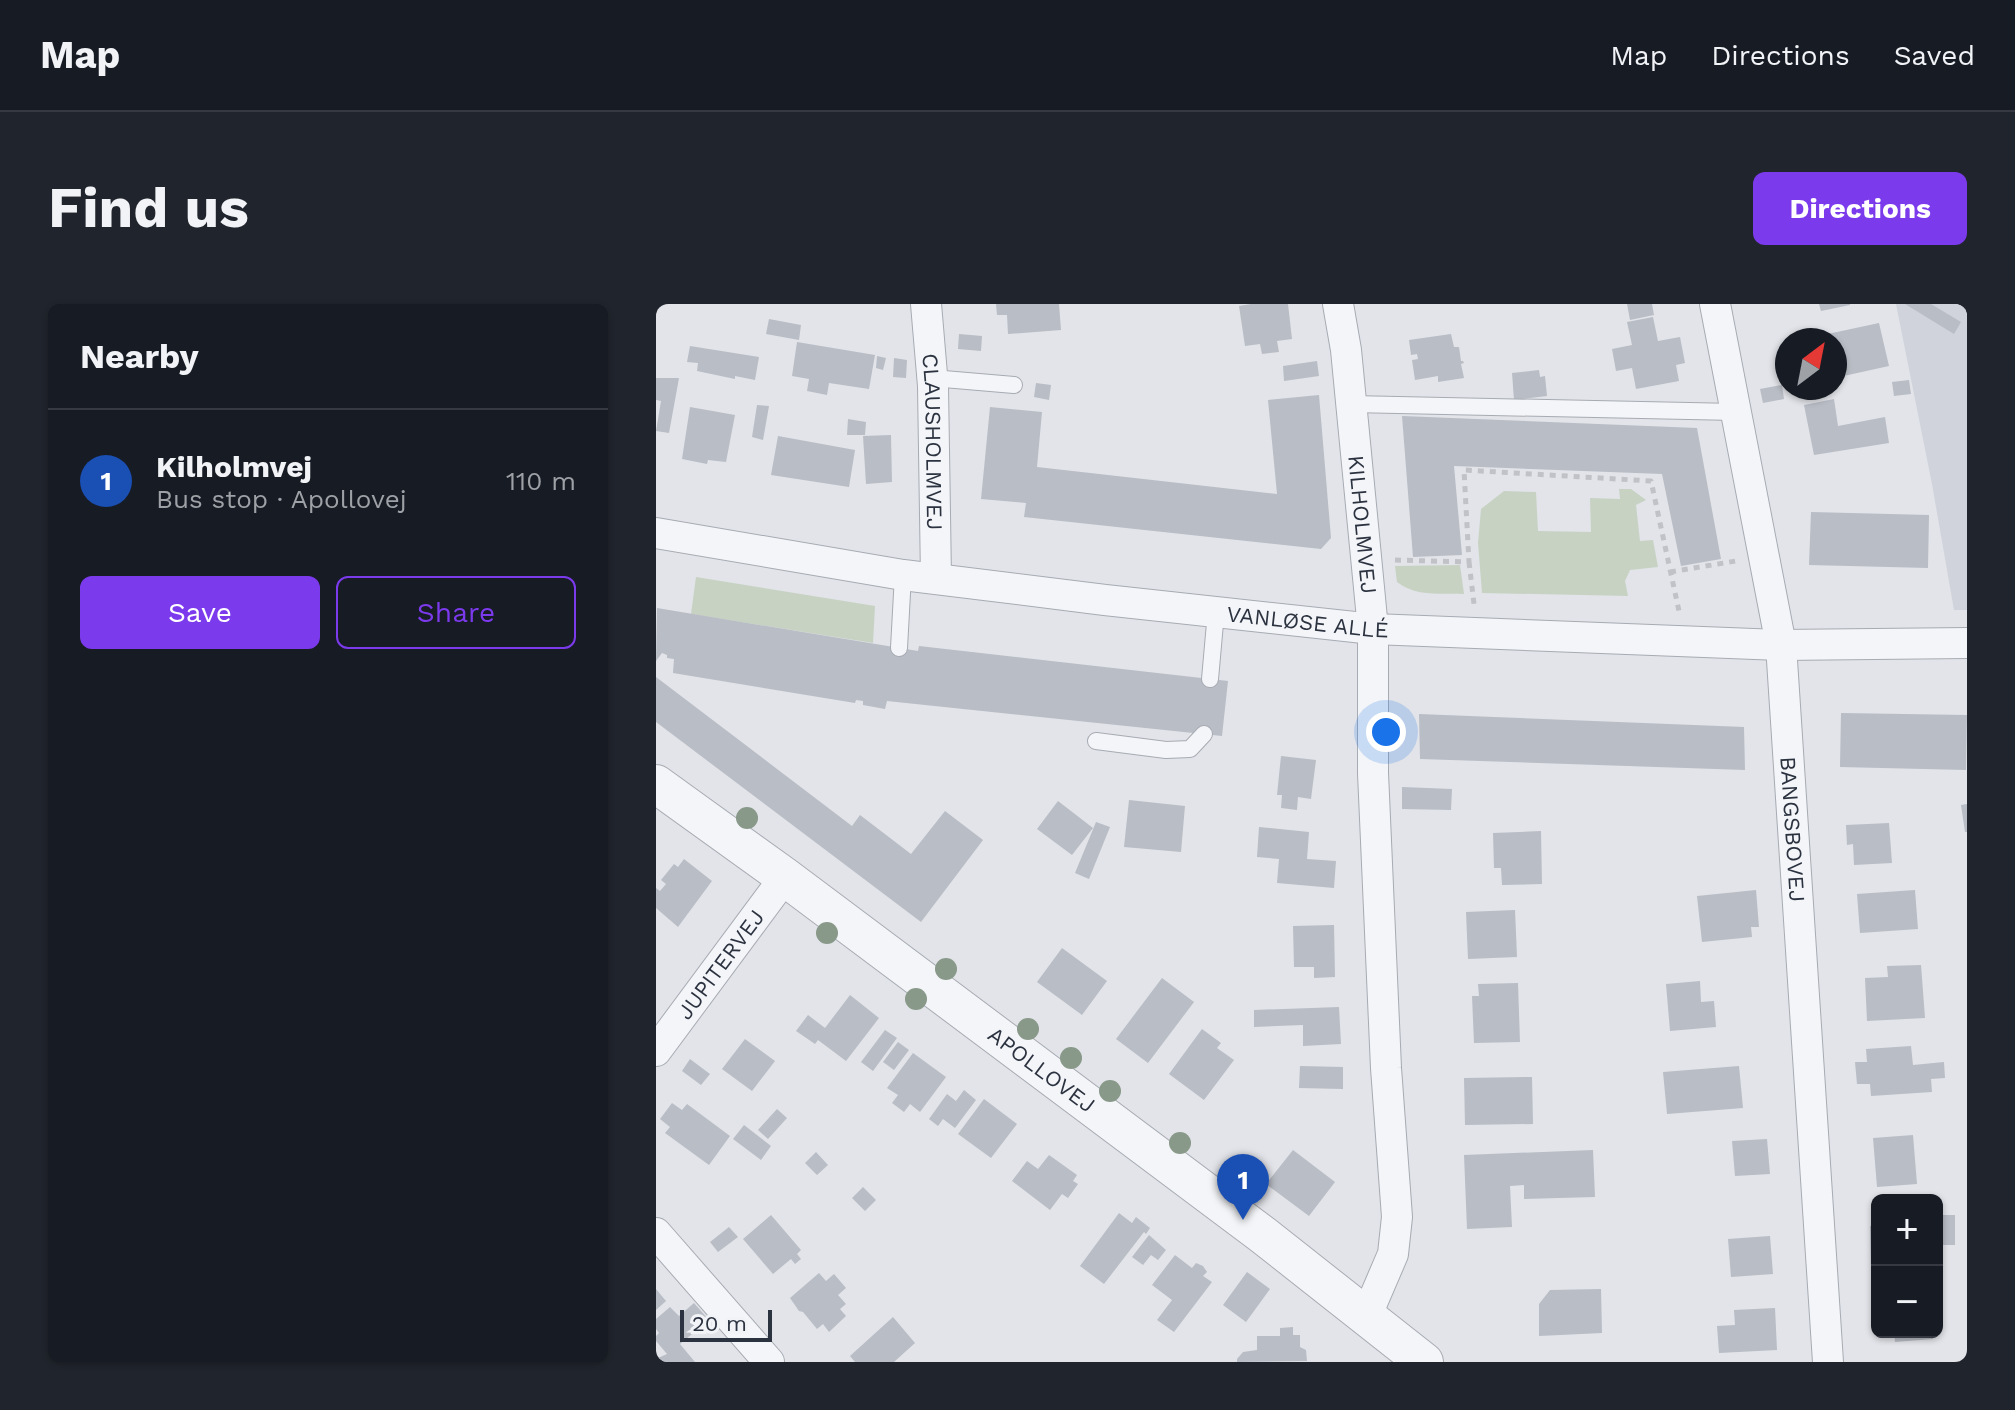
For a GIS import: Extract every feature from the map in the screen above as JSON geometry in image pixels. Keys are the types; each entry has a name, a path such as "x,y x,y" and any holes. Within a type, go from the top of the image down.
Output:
{"street":[{"name":"CLAUSHOLMVEJ","path":"926,304 932,378 936,578"},
{"name":"KILHOLMVEJ","path":"1338,304 1346,350 1373,629 1374,788 1386,1068 1397,1217 1393,1254 1366,1317"},
{"name":"BANGSBOVEJ","path":"1715,304 1781,645 1828,1362"},
{"name":"VANLØSE ALLÉ","path":"656,533 903,575 1373,629 1781,645 1967,643"},
{"name":"APOLLOVEJ","path":"656,784 1263,1235 1423,1362"},
{"name":"JUPITERVEJ","path":"656,1051 785,877"},
{"path":"656,1233 769,1362"}],"lane":[{"path":"932,378 1014,385"},
{"path":"1351,404 1736,412"},
{"path":"899,648 903,575"},
{"path":"1210,679 1216,612"},
{"path":"1096,741 1166,750 1190,749 1204,734"}],"path":[{"path":"1477,633 1464,470 1651,481 1685,641"},
{"path":"1670,572 1764,556"},
{"path":"1366,559 1469,562"}],"shaded area":[{"path":"1896,304 1967,304 1967,610 1954,610"}],"green space":[{"path":"1619,489 1631,489 1646,500 1636,505 1640,541 1653,540 1658,567 1630,570 1625,581 1628,596 1482,593 1478,543 1481,509 1504,491 1536,492 1538,531 1591,532 1590,498 1620,499"},
{"path":"1460,565 1464,594 1420,592 1397,582 1395,566"},
{"path":"696,577 875,606 873,643 691,614"}],"building":[{"path":"996,304 1059,304 1061,330 1008,334 1007,315 997,315"},
{"path":"1288,304 1292,339 1277,341 1279,352 1262,354 1260,344 1245,346 1239,306"},
{"path":"1627,304 1652,304 1654,315 1630,320"},
{"path":"1819,304 1850,304 1850,305 1821,311"},
{"path":"1905,304 1931,304 1961,322 1954,334"},
{"path":"1653,317 1658,341 1680,337 1685,363 1676,365 1679,381 1636,389 1632,368 1616,371 1612,349 1632,345 1627,322"},
{"path":"769,319 801,325 799,340 766,334"},
{"path":"1879,323 1889,366 1847,375 1847,330"},
{"path":"959,334 982,336 981,351 958,349"},
{"path":"1451,334 1454,347 1459,347 1464,363 1461,364 1464,378 1438,382 1438,376 1415,380 1412,360 1418,359 1417,354 1411,355 1409,340"},
{"path":"797,342 875,355 869,389 829,383 827,395 807,391 809,379 792,376"},
{"path":"690,346 759,357 755,380 697,371 698,363 687,362"},
{"path":"877,356 886,358 883,370 876,368"},
{"path":"894,358 907,360 906,378 893,377"},
{"path":"1317,361 1319,376 1284,381 1283,366"},
{"path":"1539,370 1540,377 1545,376 1547,396 1514,400 1512,373"},
{"path":"656,378 679,378 669,433 656,431 661,401 656,400"},
{"path":"1909,380 1911,394 1894,396 1892,382"},
{"path":"1036,383 1051,385 1049,400 1034,397"},
{"path":"1775,386 1775,400 1779,400 1763,403 1760,389"},
{"path":"1319,395 1331,538 1321,549 1024,517 1026,503 981,499 990,407 1042,412 1037,467 1277,494 1268,400"},
{"path":"1834,400 1838,426 1885,417 1889,443 1814,455 1804,405"},
{"path":"757,405 769,406 763,440 752,437"},
{"path":"690,407 735,415 726,462 708,460 707,464 682,459"},
{"path":"1402,416 1697,428 1721,559 1681,566 1662,474 1454,466 1462,555 1413,557"},
{"path":"848,419 866,422 865,435 847,435"},
{"path":"891,435 892,482 866,484 863,436"},
{"path":"778,436 855,450 849,487 771,475"},
{"path":"1811,512 1929,515 1928,568 1809,565"},
{"path":"657,608 918,651 919,646 1228,681 1222,736 887,701 885,709 863,705 863,701 856,700 855,703 673,673 674,659 662,653 656,661"},
{"path":"656,677 852,826 860,815 911,854 945,811 983,840 921,922 656,722"},
{"path":"1841,713 1967,715 1966,770 1840,767"},
{"path":"1419,714 1744,727 1745,770 1420,759"},
{"path":"1281,756 1316,760 1311,799 1298,797 1297,810 1281,808 1282,795 1277,795"},
{"path":"1402,787 1452,789 1451,810 1402,809"},
{"path":"1129,800 1185,806 1181,852 1124,847"},
{"path":"1058,801 1093,828 1072,855 1037,829"},
{"path":"1967,804 1967,832 1965,832 1961,805"},
{"path":"1096,822 1110,827 1089,879 1075,873"},
{"path":"1889,823 1892,863 1854,865 1853,844 1847,845 1846,825"},
{"path":"1259,827 1309,832 1307,859 1336,861 1334,888 1277,883 1279,859 1257,857"},
{"path":"1541,831 1542,884 1502,885 1501,868 1494,868 1493,833"},
{"path":"684,859 712,881 678,927 656,908 656,888 660,891 666,884 661,880 674,864 678,867"},
{"path":"1756,890 1759,927 1751,927 1752,937 1702,942 1697,896"},
{"path":"1915,890 1918,929 1860,933 1857,894"},
{"path":"1515,910 1517,957 1468,959 1466,912"},
{"path":"1334,925 1335,977 1314,978 1314,967 1294,967 1293,926"},
{"path":"1062,948 1107,981 1082,1015 1037,982"},
{"path":"1921,965 1925,1018 1867,1021 1865,978 1888,977 1887,966"},
{"path":"1162,978 1194,1002 1148,1063 1116,1039"},
{"path":"1700,981 1701,1002 1714,1001 1716,1027 1670,1031 1666,984"},
{"path":"1518,983 1520,1042 1474,1043 1472,996 1479,996 1478,984"},
{"path":"850,995 879,1018 846,1061 818,1040 815,1044 796,1031 808,1015 825,1028"},
{"path":"1339,1007 1341,1044 1303,1046 1303,1025 1254,1027 1254,1010"},
{"path":"1202,1029 1221,1043 1217,1048 1234,1060 1204,1100 1169,1074"},
{"path":"885,1030 897,1038 873,1071 861,1062"},
{"path":"745,1039 775,1061 752,1091 722,1069"},
{"path":"898,1042 909,1050 894,1070 883,1062"},
{"path":"1911,1046 1913,1065 1944,1062 1945,1078 1931,1079 1932,1092 1871,1096 1870,1084 1857,1084 1855,1062 1867,1062 1866,1049"},
{"path":"913,1053 946,1077 920,1112 910,1104 904,1112 892,1103 898,1095 887,1088"},
{"path":"690,1059 710,1074 701,1085 682,1071"},
{"path":"1300,1066 1343,1067 1343,1089 1299,1088"},
{"path":"1739,1066 1743,1108 1667,1114 1663,1072"},
{"path":"1532,1077 1533,1124 1465,1125 1464,1078"},
{"path":"964,1090 976,1100 955,1128 943,1119 938,1126 929,1119 947,1094 956,1101"},
{"path":"984,1099 1017,1124 991,1158 958,1134"},
{"path":"672,1103 682,1110 687,1104 730,1136 709,1165 665,1133 670,1127 660,1119"},
{"path":"777,1109 787,1118 768,1139 758,1130"},
{"path":"744,1125 771,1146 761,1160 733,1139"},
{"path":"1913,1135 1917,1184 1877,1187 1873,1138"},
{"path":"1767,1139 1770,1174 1735,1176 1732,1141"},
{"path":"1293,1150 1335,1182 1309,1216 1266,1184"},
{"path":"1593,1150 1595,1197 1524,1199 1524,1185 1510,1186 1512,1227 1467,1229 1464,1155"},
{"path":"816,1152 828,1165 817,1175 805,1163"},
{"path":"1049,1155 1077,1175 1073,1181 1078,1184 1068,1198 1062,1194 1050,1210 1012,1181 1027,1161 1038,1169"},
{"path":"863,1187 876,1200 865,1211 852,1198"},
{"path":"1119,1213 1132,1223 1136,1217 1150,1228 1104,1284 1080,1266"},
{"path":"771,1215 801,1250 797,1254 801,1259 795,1264 791,1259 773,1274 743,1239"},
{"path":"1943,1215 1955,1215 1955,1245 1943,1245"},
{"path":"729,1227 738,1237 718,1252 710,1242"},
{"path":"1149,1235 1166,1250 1158,1260 1151,1255 1143,1265 1132,1257"},
{"path":"1770,1236 1773,1274 1731,1277 1728,1239"},
{"path":"1175,1255 1192,1268 1196,1263 1203,1266 1207,1272 1203,1276 1212,1282 1174,1332 1157,1320 1172,1300 1152,1285"},
{"path":"1247,1272 1270,1289 1246,1322 1223,1305"},
{"path":"819,1273 826,1281 834,1274 846,1288 838,1295 846,1304 840,1309 846,1316 829,1332 823,1324 817,1329 790,1298"},
{"path":"656,1289 666,1301 656,1310"},
{"path":"1601,1289 1602,1333 1539,1336 1539,1304 1550,1290"},
{"path":"694,1303 709,1320 680,1344 695,1362 657,1362 658,1358 667,1354 656,1341 659,1333 656,1319 670,1307 679,1316"},
{"path":"1775,1308 1777,1350 1719,1353 1717,1326 1735,1325 1734,1310"},
{"path":"893,1317 915,1343 894,1362 855,1362 850,1356"},
{"path":"1293,1327 1293,1335 1300,1335 1300,1347 1306,1350 1307,1361 1237,1362 1243,1352 1257,1350 1257,1336 1280,1336 1280,1328"},
{"path":"1895,1338 1933,1338 1933,1339 1895,1342"}],"place":[{"name":"Kilholmvej","path":"1243,1220"}]}
